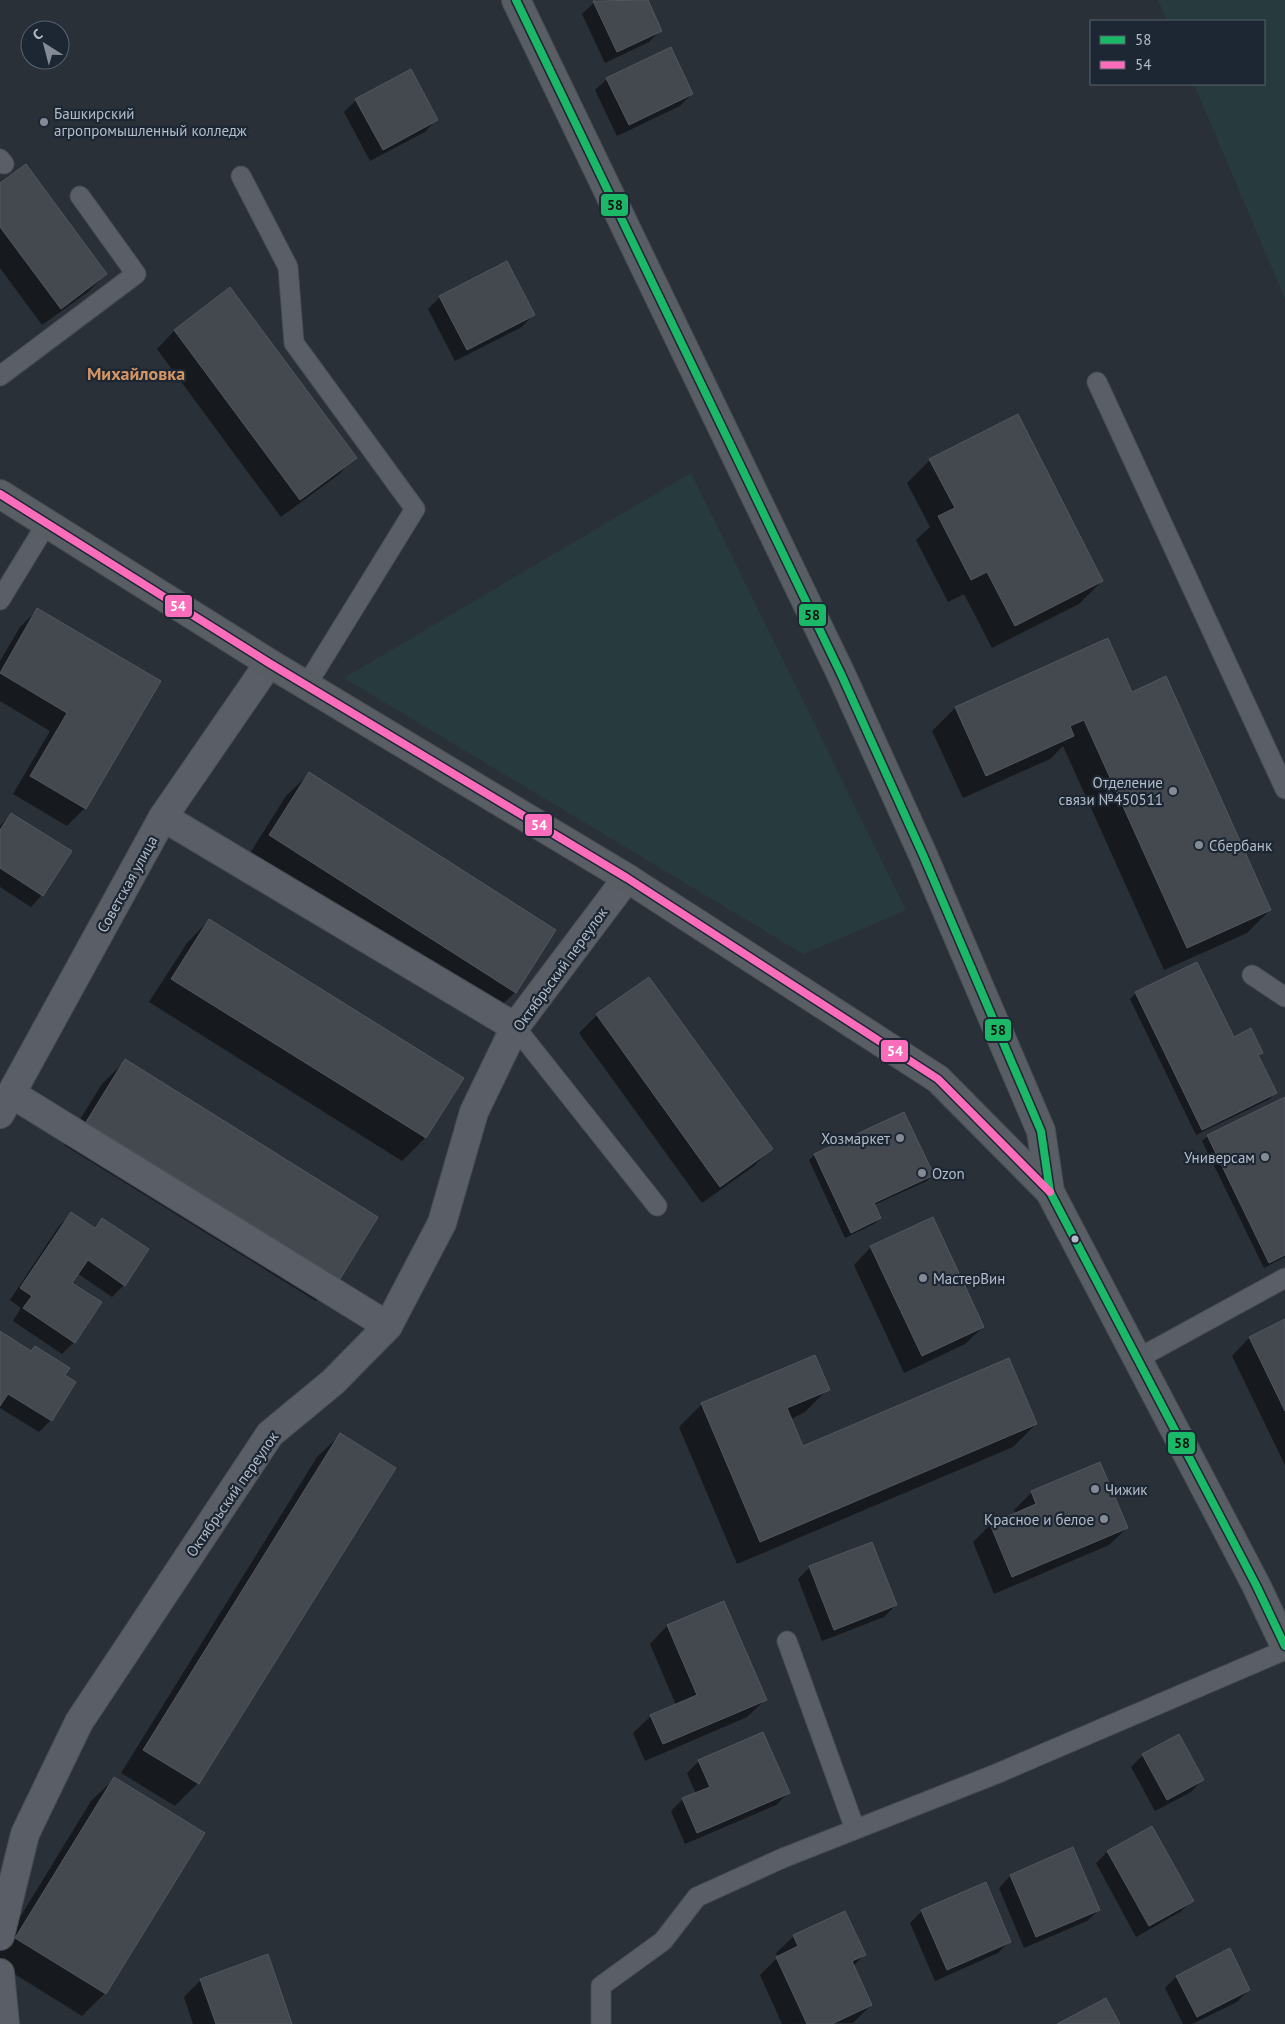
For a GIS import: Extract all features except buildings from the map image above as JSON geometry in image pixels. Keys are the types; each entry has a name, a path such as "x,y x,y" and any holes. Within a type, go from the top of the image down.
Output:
{"main road":[{"path":"516,0 841,674 923,855 1041,1131 1050,1192"},
{"path":"0,494 306,686 627,878 938,1079 1050,1192 1252,1577 1285,1646"}],"street":[{"name":"Советская улица","path":"6,1104 164,818 269,663"},
{"path":"164,818 516,1028"},
{"name":"Октябрьский переулок","path":"0,1936 25,1834 79,1722 270,1434 333,1382 388,1326 442,1223 474,1112 516,1028 627,878"},
{"path":"6,1104 388,1326"},
{"path":"0,1973 6,2024"}],"lane":[{"path":"241,176 288,267 294,342 415,509 306,686"},
{"path":"0,376 136,274 80,196"},
{"path":"1096,382 1285,789"},
{"path":"0,600 47,523"},
{"path":"1252,975 1285,996"},
{"path":"516,1028 656,1206"},
{"path":"1137,1359 1285,1278"},
{"path":"787,1642 855,1829"},
{"path":"601,2024 601,1986 664,1941 697,1897 783,1858 996,1774 1285,1650"}],"green space":[{"path":"1158,0 1285,0 1285,299 1194,85 1265,85 1265,20 1167,20"},
{"path":"691,473 906,910 803,954 344,678"}],"transit line":[{"name":"58","path":"516,0 841,674 923,855 1041,1131 1050,1192 1256,1585 1285,1646"},
{"name":"54","path":"0,494 269,663 627,878 938,1079 1050,1192"}],"place":[{"name":"Башкирский агропромышленный колледж","path":"44,122"},
{"name":"Отделение связи №450511","path":"1173,791"},
{"name":"Сбербанк","path":"1199,845"},
{"name":"Хозмаркет","path":"900,1138"},
{"name":"Универсам","path":"1265,1157"},
{"name":"Ozon","path":"922,1173"},
{"name":"МастерВин","path":"923,1278"},
{"name":"Чижик","path":"1095,1489"},
{"name":"Красное и белое","path":"1104,1519"}],"district":[{"name":"Михайловка","path":"136,373"}]}
